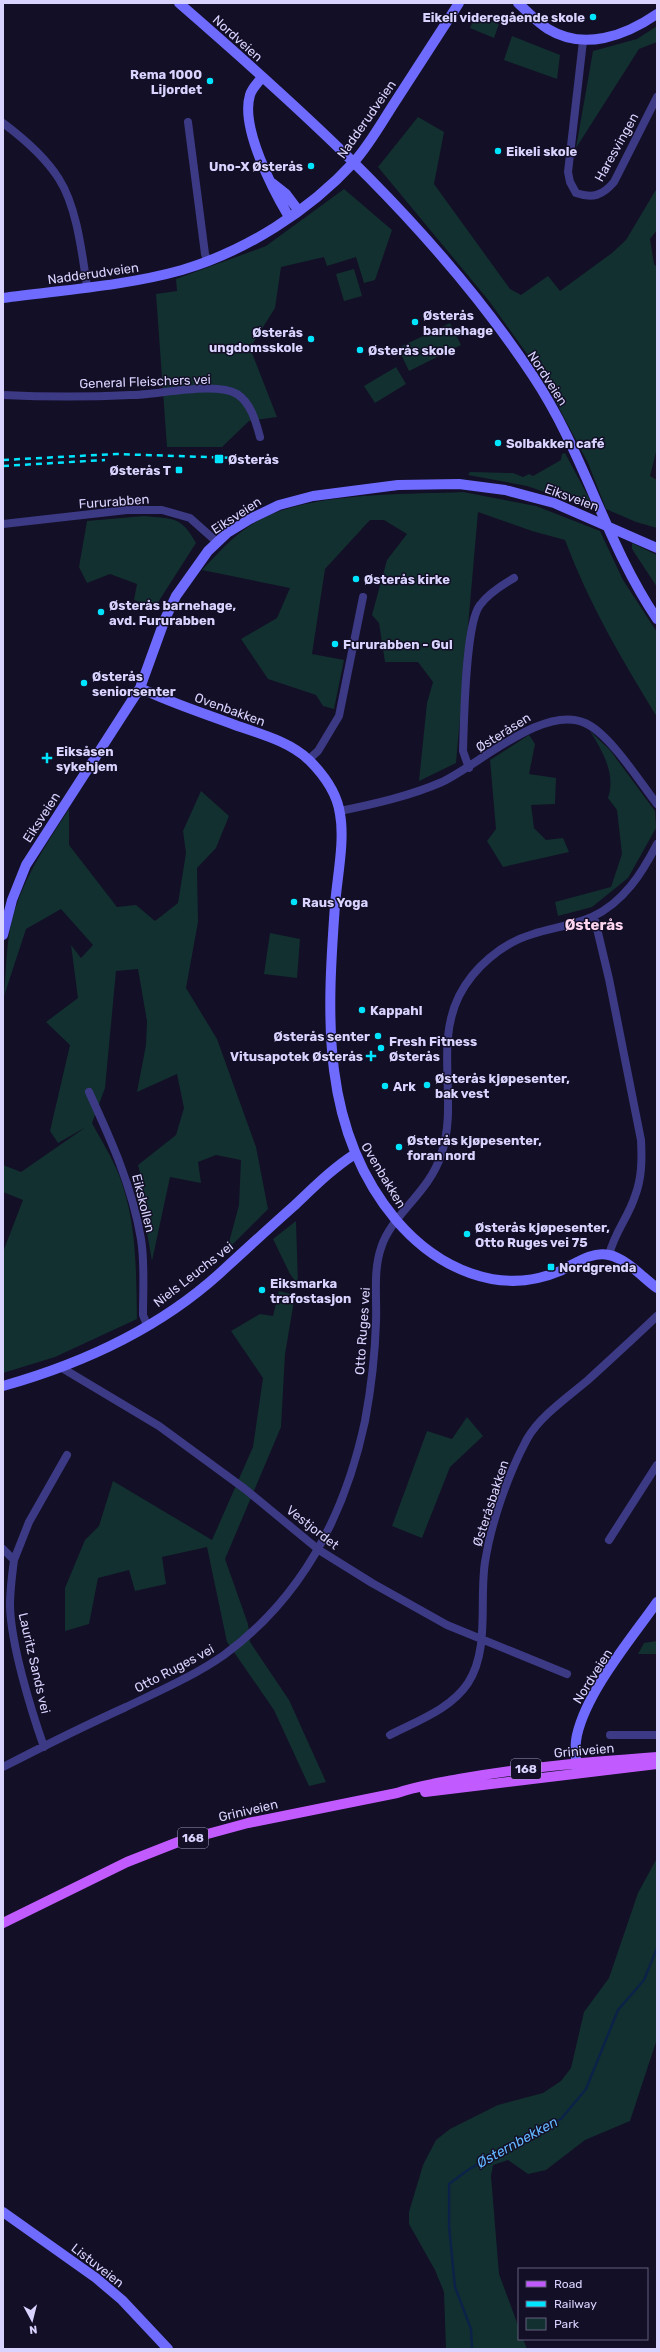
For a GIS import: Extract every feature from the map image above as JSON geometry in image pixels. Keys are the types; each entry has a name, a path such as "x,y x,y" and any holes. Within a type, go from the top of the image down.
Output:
{"main road":[{"name":"Griniveien","path":"577,1768 657,1757"},
{"name":"Griniveien","path":"3,1923 127,1862 178,1842 248,1823 397,1793 415,1787 475,1776 577,1768 657,1764"}],"street":[{"name":"Nordveien","path":"179,3 279,91 371,180 447,263 494,322 533,376 562,424 582,465 629,575 657,619"},
{"name":"Nadderudveien","path":"3,298 146,278 208,261 249,243 289,217 327,188 362,152 459,3"},
{"path":"518,3 548,29 561,35 583,41 614,36 629,30 657,14"},
{"name":"Haresvingen","path":"583,41 568,172 570,182 576,193 592,197 607,190 614,182 657,97"},
{"name":"Nordveien","path":"262,77 250,96 251,125 255,146 270,181 289,217"},
{"path":"188,122 205,254 208,261"},
{"path":"3,123 43,158 63,185 71,208 87,286"},
{"name":"Nordveien","path":"270,181 286,194 298,210"},
{"name":"General Fleischers vei","path":"3,396 132,395 216,389 237,394 247,404 256,420 260,437"},
{"name":"Eiksveien","path":"3,935 5,915 32,854 140,688 165,619 176,596 200,560 217,542 256,516 288,502 313,496 398,485 428,483 489,487 533,497 575,511 657,548"},
{"name":"Fururabben","path":"3,524 127,510 156,510 178,513 190,518 217,542"},
{"name":"Østeråsen","path":"469,768 464,758 463,744 470,639 473,620 480,605 514,578"},
{"path":"308,760 318,751 339,716 363,597"},
{"name":"Ovenbakken","path":"140,688 172,702 278,741 308,760 330,785 340,811 341,828 330,974 331,1039 337,1096 355,1154 384,1203 397,1220 430,1252 449,1265 468,1274 495,1280 520,1282 538,1279 589,1257 609,1255"},
{"name":"Østeråsen","path":"340,811 388,800 421,790 469,768 540,723 552,720 573,719 595,728 605,738 657,804"},
{"name":"Otto Ruges vei","path":"3,1767 154,1694 222,1656 263,1621 303,1576 319,1550 344,1491 362,1434 375,1342 380,1250 397,1220 424,1188 441,1157 448,1113 448,1036 453,1010 466,985 491,958 515,941 531,934 594,916 612,904 636,880 657,844"},
{"path":"594,916 609,979 641,1140 642,1159 635,1196 615,1233 609,1255 622,1261 657,1288"},
{"name":"Eikskollen","path":"89,1092 131,1192 141,1240 144,1315 147,1325"},
{"name":"Niels Leuchs vei","path":"3,1386 62,1368 117,1343 170,1311 217,1275 312,1189 355,1154"},
{"name":"Østeråsbakken","path":"390,1735 436,1712 454,1699 467,1684 475,1671 479,1658 481,1640 482,1586 488,1540 516,1462 528,1438 559,1404 657,1316"},
{"name":"Vestjordet","path":"62,1368 159,1426 200,1455 319,1550 413,1606 481,1640 567,1674"},
{"name":"Lauritz Sands vei","path":"44,1747 19,1660 10,1606 14,1560 29,1522 67,1455"},
{"path":"609,1540 657,1465"},
{"path":"3,1549 14,1560"},
{"name":"Nordveien","path":"577,1768 576,1736 584,1712 598,1687 657,1602"},
{"path":"610,1735 657,1735"},
{"name":"Listuveien","path":"3,2212 96,2278 122,2300 168,2349"}],"green space":[{"path":"476,14 499,24 494,38 470,28"},
{"path":"657,26 657,42 639,49 576,148 593,51 637,39"},
{"path":"512,36 560,55 557,79 504,60"},
{"path":"418,117 444,132 434,184 510,289 521,295 548,276 560,291 612,253 626,240 657,188 657,230 650,239 654,264 657,267 657,448 650,476 657,480 657,528 636,522 606,509 588,463 540,372 489,301 378,167"},
{"path":"344,189 392,230 375,280 364,283 356,257 327,266 324,257 281,267 275,308 250,348 277,417 249,421 222,447 167,447 156,294 177,291 176,279 266,246"},
{"path":"354,269 362,296 344,301 336,274"},
{"path":"450,323 461,345 409,371 398,348"},
{"path":"396,367 406,384 375,403 364,386"},
{"path":"565,453 590,500 588,507 527,486 468,475 470,472 513,473 523,477 529,474 533,476 561,460 562,454"},
{"path":"463,492 536,506 600,531 623,580 657,632 657,717 606,630 584,586 565,540 532,531 478,512 456,763 419,781 427,703 433,682 418,662 385,662 379,623 372,615 387,560 407,534 384,520 370,520 325,569 312,654 344,660 334,709 323,706 316,695 268,679 241,639 277,618 290,588 202,570 231,540 251,525 272,514 297,506 325,500 354,497"},
{"path":"144,516 176,520 186,528 196,543 155,607 134,600 137,584 110,574 87,583 79,567 87,521"},
{"path":"632,543 657,555 657,587 632,549"},
{"path":"590,731 610,750 655,811 656,828 628,878 592,907 558,916 555,902 611,887 622,854 617,810 608,798 610,780 607,763"},
{"path":"529,735 535,744 529,774 556,778 555,804 531,805 534,828 546,840 563,838 569,852 503,867 487,841 496,829 490,760"},
{"path":"201,791 229,816 216,848 197,868 198,922 186,988 217,1039 256,1147 268,1209 227,1250 239,1205 241,1160 216,1155 198,1162 201,1183 170,1177 152,1261 144,1216 134,1187 143,1184 138,1165 176,1135 184,1108 177,1074 137,1092 146,1045 147,1021 138,969 116,971 105,1088 92,1123 110,1155 125,1192 134,1246 137,1319 55,1357 3,1373 3,1252 23,1200 3,1192 3,1165 21,1172 86,1127 58,1143 50,1131 70,1045 46,1022 78,998 71,945 81,958 93,945 61,909 26,929 4,996 8,945 14,912 26,881 34,866 69,809 69,845 117,907 136,905 155,921 178,903 186,853 183,831"},
{"path":"270,933 300,939 297,978 264,974"},
{"path":"296,1221 298,1285 290,1274 273,1239"},
{"path":"279,1291 295,1295 285,1354 281,1427 225,1559 248,1624 250,1642 289,1700 326,1782 309,1786 274,1710 227,1642 207,1547 162,1557 166,1584 135,1591 129,1570 98,1578 89,1624 65,1631 65,1588 85,1540 99,1526 113,1481 212,1540 253,1447 263,1378 231,1331 260,1314 273,1316"},
{"path":"467,1417 483,1436 450,1467 422,1538 392,1526 427,1431 452,1439"},
{"path":"657,1641 657,1654 638,1654 644,1643"},
{"path":"657,1858 657,2039 630,2121 585,2140 546,2170 528,2174 508,2160 493,2165 491,2176 499,2274 518,2325 518,2340 523,2340 527,2349 446,2349 444,2292 435,2270 409,2224 409,2212 423,2165 436,2140 450,2129 498,2105 543,2093 561,2081 571,2068 584,2012 609,1978 638,1893"}],"waterway":[{"name":"Østernbekken","path":"472,2349 471,2329 455,2287 449,2226 449,2184 468,2170 518,2140 561,2119 586,2089 618,2010 644,1980 657,1948"}],"railway":[{"path":"3,460 116,454 265,459"},
{"path":"3,466 105,460"}],"place":[{"name":"Eikeli videregående skole","path":"593,17"},
{"name":"Rema 1000 Lijordet","path":"210,81"},
{"name":"Eikeli skole","path":"498,151"},
{"name":"Uno-X Østerås","path":"311,166"},
{"name":"Østerås barnehage","path":"415,322"},
{"name":"Østerås ungdomsskole","path":"311,339"},
{"name":"Østerås skole","path":"360,350"},
{"name":"Solbakken café","path":"498,443"},
{"name":"Østerås","path":"219,459"},
{"name":"Østerås T","path":"179,470"},
{"name":"Østerås kirke","path":"356,579"},
{"name":"Østerås barnehage, avd. Fururabben","path":"101,612"},
{"name":"Fururabben - Gul","path":"335,644"},
{"name":"Østerås seniorsenter","path":"84,683"},
{"name":"Eiksåsen sykehjem","path":"47,758"},
{"name":"Raus Yoga","path":"294,902"},
{"name":"Kappahl","path":"362,1010"},
{"name":"Østerås senter","path":"378,1036"},
{"name":"Fresh Fitness Østerås","path":"381,1048"},
{"name":"Vitusapotek Østerås","path":"371,1056"},
{"name":"Østerås kjøpesenter, bak vest","path":"427,1085"},
{"name":"Ark","path":"385,1086"},
{"name":"Østerås kjøpesenter, foran nord","path":"399,1147"},
{"name":"Østerås kjøpesenter, Otto Ruges vei 75","path":"467,1234"},
{"name":"Nordgrenda","path":"551,1267"},
{"name":"Eiksmarka trafostasjon","path":"262,1290"}],"district":[{"name":"Østerås","path":"594,925"}]}
